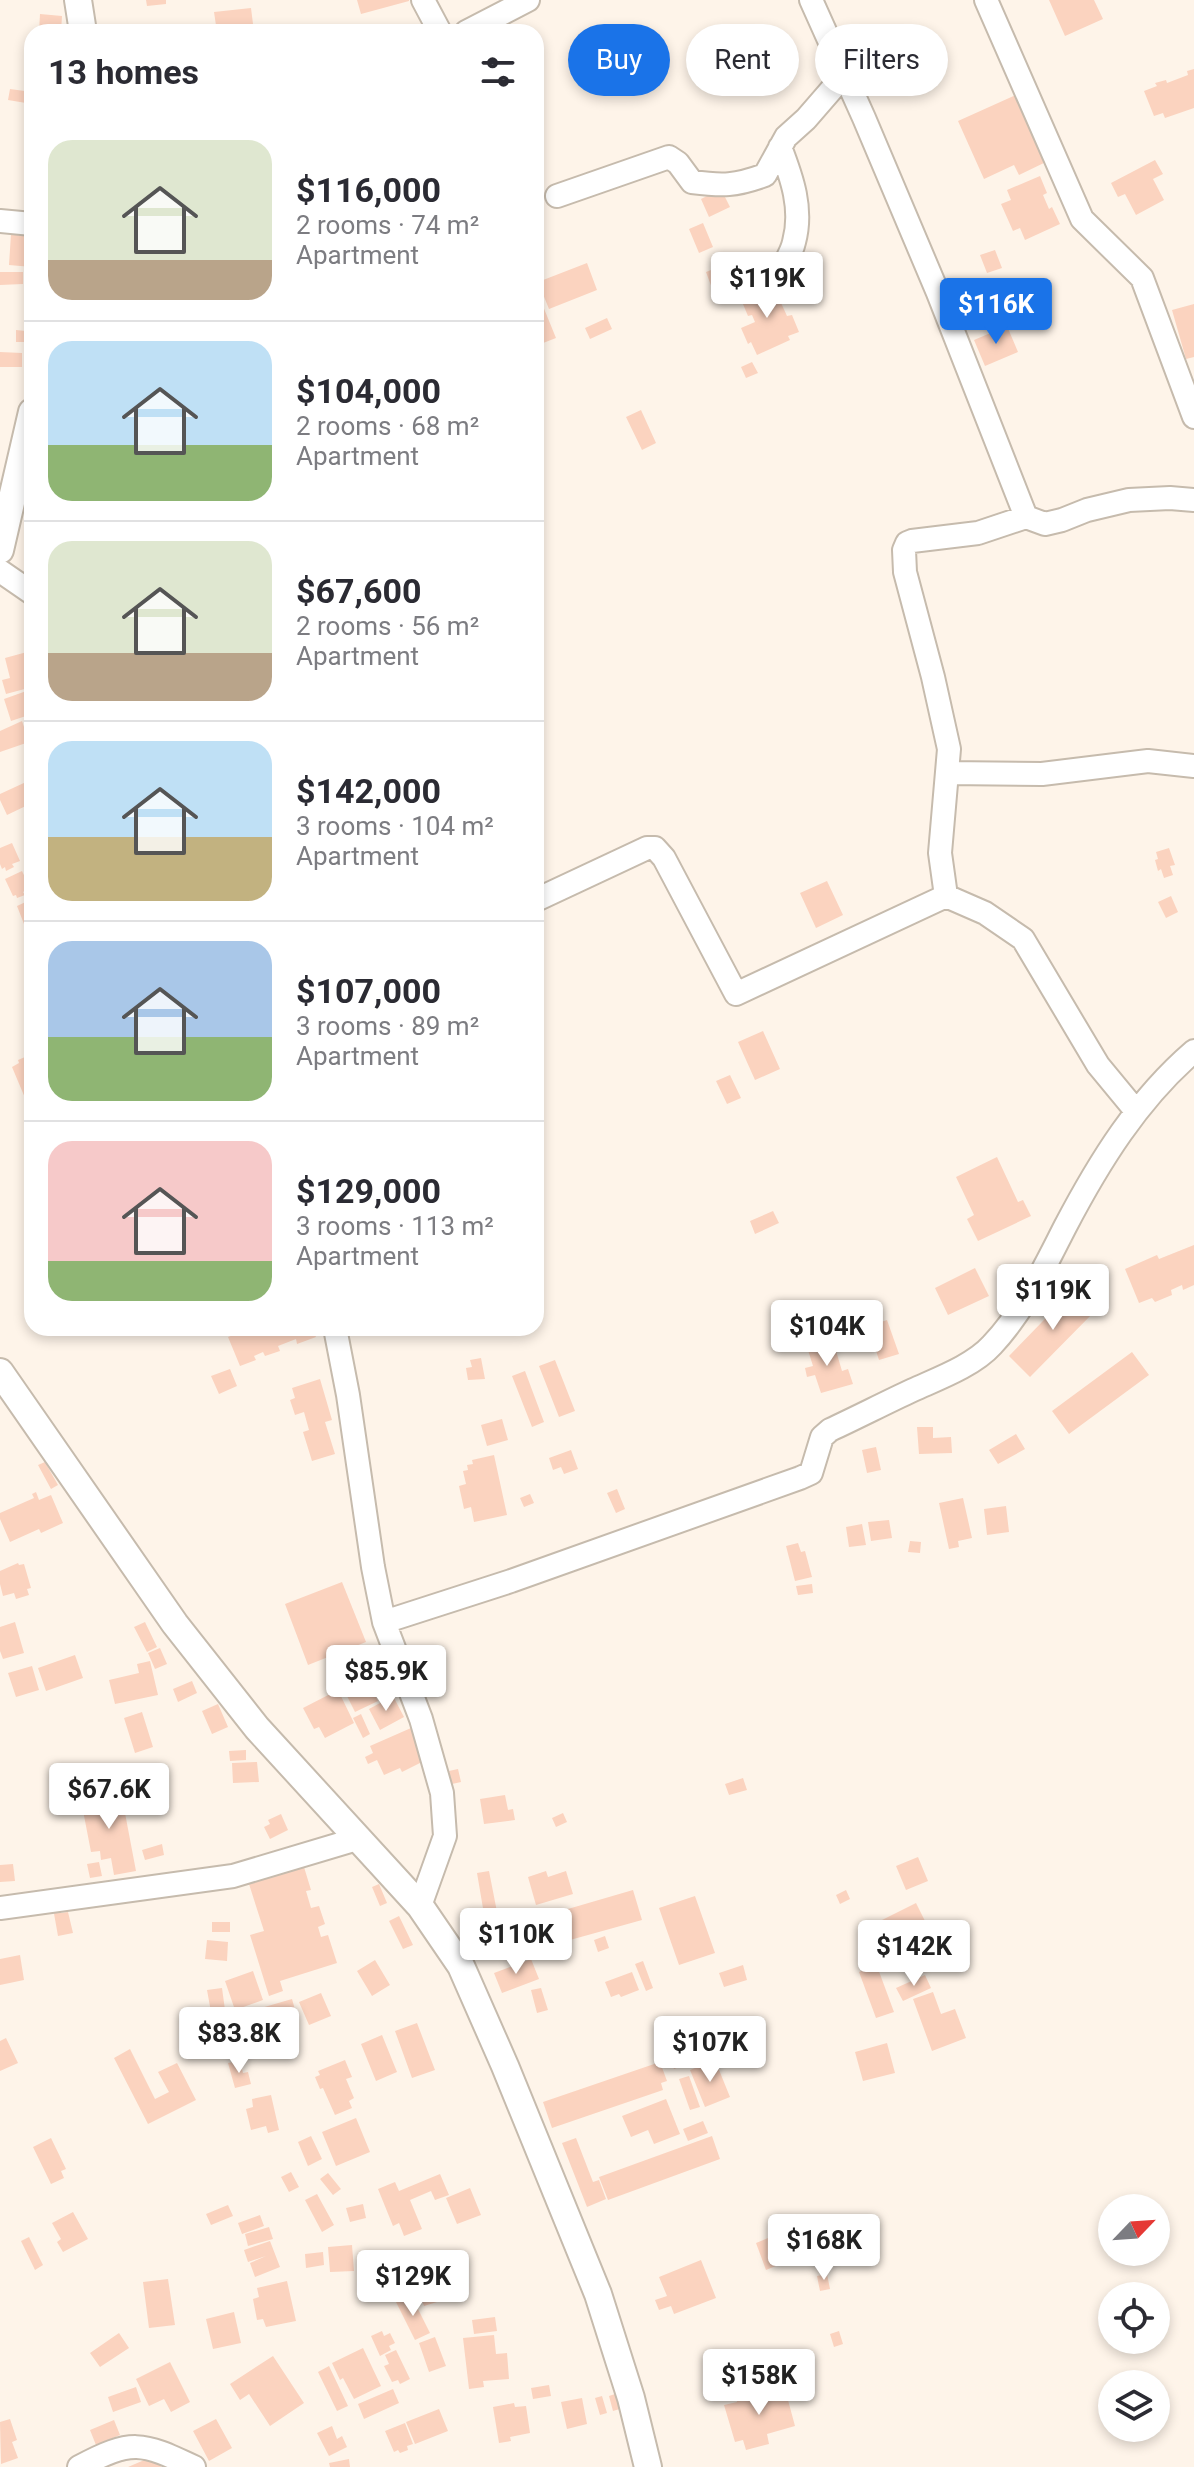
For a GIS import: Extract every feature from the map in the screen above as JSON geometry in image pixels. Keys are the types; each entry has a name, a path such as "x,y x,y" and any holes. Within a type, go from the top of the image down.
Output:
{"street":[{"path":"78,0 82,24"},
{"path":"423,0 436,24"},
{"path":"482,24 528,0"},
{"path":"811,0 822,24"},
{"path":"986,0 1082,219 1142,278 1194,417"},
{"path":"557,196 669,157 678,163 692,182 740,184 765,175 786,137 826,96"},
{"path":"854,96 938,293 1026,517"},
{"path":"780,147 798,204 794,244 780,272"},
{"path":"0,221 24,223"},
{"path":"0,550 7,488 24,436"},
{"path":"946,896 940,853 949,749 905,572 904,550 907,543 978,533 1026,517 1045,524 1129,500 1194,500"},
{"path":"0,571 24,588"},
{"path":"947,773 1042,774 1148,761 1194,766"},
{"path":"544,896 647,848 655,848 664,858 736,994 946,896 985,913 1023,939 1098,1065 1136,1111"},
{"path":"384,1622 719,1509 811,1473 822,1437 830,1430 955,1371 990,1348 1034,1290 1066,1224 1107,1152 1136,1111 1194,1051"},
{"path":"337,1336 384,1622 421,1719 442,1793 445,1836 420,1906"},
{"path":"0,1372 175,1624 257,1728 420,1906 461,1966 598,2294 631,2398 648,2467"},
{"path":"0,1908 233,1876 357,1839"},
{"path":"79,2467 111,2450 132,2445 167,2454 194,2467"}],"building":[{"path":"146,0 166,0 166,4 147,6"},
{"path":"357,0 409,0 409,1 361,14"},
{"path":"1049,0 1094,0 1103,19 1065,36"},
{"path":"251,8 253,24 216,24 214,12"},
{"path":"40,14 62,16 62,24 39,24"},
{"path":"1194,69 1194,108 1165,118 1163,113 1154,116 1144,91 1157,86 1155,83 1166,80 1167,83 1188,75 1187,71"},
{"path":"10,89 24,91 24,103 8,100"},
{"path":"1018,94 1048,161 1019,175 1014,165 984,179 958,121"},
{"path":"1155,160 1163,174 1153,179 1164,200 1136,215 1125,194 1118,197 1111,183"},
{"path":"1040,176 1047,193 1043,195 1060,224 1025,240 1020,228 1013,231 1001,204 1011,200 1007,190"},
{"path":"721,189 730,207 709,217 701,199"},
{"path":"703,223 713,247 699,253 689,229"},
{"path":"11,234 24,235 24,266 9,265"},
{"path":"995,250 1002,268 987,273 980,255"},
{"path":"731,262 739,280 713,291 706,272"},
{"path":"587,263 597,290 549,309 544,297 544,280"},
{"path":"0,272 23,272 23,284 0,285"},
{"path":"772,283 787,316 792,315 799,332 788,336 790,340 757,355 741,328 755,322 752,315 748,316 740,297"},
{"path":"1194,304 1194,357 1186,359 1172,310"},
{"path":"544,309 556,338 544,343"},
{"path":"607,318 612,329 590,339 585,328"},
{"path":"1007,326 1018,352 985,366 974,340"},
{"path":"16,330 24,331 24,342 16,342"},
{"path":"0,352 22,353 22,367 0,367"},
{"path":"752,362 758,373 746,378 741,367"},
{"path":"641,410 656,443 642,450 626,417"},
{"path":"24,653 24,689 6,694 2,680 10,678 5,658"},
{"path":"24,692 24,717 11,721 4,699"},
{"path":"22,721 24,744 0,752 0,731"},
{"path":"24,783 24,807 7,815 0,794"},
{"path":"12,843 20,861 6,871 0,864 0,848"},
{"path":"1169,848 1175,865 1170,866 1173,875 1164,878 1161,869 1158,871 1156,852"},
{"path":"22,871 24,895 13,896 5,879"},
{"path":"827,881 843,915 816,928 800,893"},
{"path":"1171,896 1178,912 1166,918 1158,902"},
{"path":"24,903 24,924 17,906"},
{"path":"763,1031 780,1069 755,1080 738,1042"},
{"path":"24,1057 24,1096 12,1067 19,1063 18,1060"},
{"path":"730,1075 741,1098 727,1104 716,1081"},
{"path":"997,1157 1018,1202 1023,1200 1031,1216 978,1241 967,1219 974,1215 956,1177"},
{"path":"773,1211 779,1223 755,1234 750,1221"},
{"path":"1194,1245 1194,1285 1183,1290 1182,1285 1171,1290 1172,1295 1155,1302 1152,1298 1139,1303 1125,1269 1157,1255 1159,1259"},
{"path":"975,1268 989,1296 948,1315 935,1288"},
{"path":"1013,1275 1016,1283 1002,1290 998,1283"},
{"path":"1075,1288 1097,1309 1030,1377 1009,1356"},
{"path":"887,1320 899,1354 879,1360 868,1326"},
{"path":"228,1337 316,1337 297,1344 296,1339 278,1346 280,1351 265,1356 263,1352 254,1356 256,1360 240,1366"},
{"path":"826,1341 828,1346 834,1344 842,1371 848,1369 853,1384 821,1393 815,1375 807,1377 805,1368 813,1366 807,1347"},
{"path":"1132,1352 1149,1375 1069,1434 1052,1411"},
{"path":"481,1358 485,1379 468,1380 466,1368 472,1367 470,1360"},
{"path":"555,1360 575,1411 559,1417 539,1366"},
{"path":"230,1369 237,1386 219,1394 211,1376"},
{"path":"525,1371 544,1422 532,1427 512,1376"},
{"path":"320,1379 332,1420 325,1422 335,1454 312,1461 303,1432 309,1430 304,1412 295,1415 290,1400 295,1398 292,1388"},
{"path":"502,1419 508,1440 487,1446 481,1425"},
{"path":"917,1427 933,1427 933,1438 951,1437 952,1453 919,1454"},
{"path":"1016,1434 1025,1449 998,1464 989,1450"},
{"path":"876,1447 881,1470 867,1473 862,1450"},
{"path":"571,1450 578,1469 564,1474 561,1467 553,1470 549,1458"},
{"path":"494,1455 507,1515 474,1522 471,1507 464,1509 459,1486 466,1484 463,1471 468,1470 467,1465 473,1464 472,1460"},
{"path":"45,1462 58,1485 51,1489 38,1465"},
{"path":"617,1489 625,1509 616,1513 607,1493"},
{"path":"36,1492 39,1500 51,1495 63,1523 41,1533 39,1529 10,1542 0,1513 34,1498 32,1494"},
{"path":"530,1494 534,1503 524,1507 520,1498"},
{"path":"963,1498 972,1538 958,1541 959,1547 949,1549 939,1503"},
{"path":"1006,1506 1009,1532 987,1535 984,1509"},
{"path":"889,1520 892,1538 871,1541 868,1522"},
{"path":"862,1524 866,1545 849,1547 846,1527"},
{"path":"910,1541 921,1542 920,1553 908,1552"},
{"path":"798,1543 801,1552 805,1551 812,1577 795,1581 786,1546"},
{"path":"18,1563 24,1564 31,1588 27,1589 29,1595 16,1599 14,1593 3,1596 0,1571"},
{"path":"342,1582 366,1642 308,1665 285,1604"},
{"path":"812,1584 813,1593 798,1595 796,1586"},
{"path":"15,1622 24,1653 3,1659 0,1627"},
{"path":"145,1622 157,1647 147,1652 134,1627"},
{"path":"160,1648 167,1664 155,1669 148,1653"},
{"path":"75,1655 83,1678 46,1691 38,1668"},
{"path":"150,1661 158,1695 115,1704 109,1680 139,1673 137,1664"},
{"path":"32,1666 39,1690 16,1697 8,1673"},
{"path":"363,1673 378,1701 355,1712 341,1684"},
{"path":"192,1681 197,1693 178,1702 173,1689"},
{"path":"338,1690 354,1723 325,1738 319,1727 314,1729 303,1708"},
{"path":"393,1696 404,1717 380,1730 369,1709"},
{"path":"218,1704 228,1727 212,1734 202,1711"},
{"path":"142,1712 153,1747 135,1753 124,1718"},
{"path":"361,1714 370,1734 363,1738 353,1718"},
{"path":"411,1728 426,1760 402,1772 400,1768 384,1775 377,1760 368,1764 365,1757 373,1753 370,1746"},
{"path":"246,1750 246,1760 230,1761 229,1751"},
{"path":"257,1762 259,1782 233,1783 232,1763"},
{"path":"458,1769 461,1782 452,1784 449,1771"},
{"path":"743,1778 747,1790 729,1795 725,1784"},
{"path":"121,1792 136,1871 114,1875 111,1858 101,1860 100,1851 91,1852 81,1800"},
{"path":"505,1795 508,1810 513,1809 515,1820 484,1824 480,1799"},
{"path":"563,1813 567,1822 556,1827 552,1818"},
{"path":"281,1814 288,1830 270,1839 264,1827 270,1824 268,1820"},
{"path":"162,1844 164,1855 145,1860 142,1850"},
{"path":"918,1857 928,1881 906,1890 896,1866"},
{"path":"99,1862 102,1876 90,1878 87,1864"},
{"path":"13,1864 15,1881 0,1882 0,1865"},
{"path":"304,1867 311,1890 306,1891 311,1908 319,1906 325,1924 318,1927 321,1937 328,1935 337,1963 280,1981 283,1991 269,1996 250,1935 264,1931 249,1884"},
{"path":"489,1871 498,1917 485,1920 477,1873"},
{"path":"546,1871 548,1877 566,1871 573,1894 536,1905 528,1877"},
{"path":"379,1884 387,1903 380,1906 372,1887"},
{"path":"633,1890 642,1920 570,1940 561,1911"},
{"path":"846,1890 850,1899 840,1904 836,1895"},
{"path":"695,1896 715,1953 679,1965 659,1908"},
{"path":"916,1903 926,1923 918,1927 924,1939 916,1942 922,1953 904,1962 880,1921"},
{"path":"60,1907 61,1913 68,1912 73,1933 58,1936 53,1908"},
{"path":"399,1916 413,1945 403,1949 389,1921"},
{"path":"212,1922 230,1922 230,1932 212,1932"},
{"path":"605,1936 609,1948 598,1952 594,1940"},
{"path":"207,1940 228,1942 227,1961 205,1959"},
{"path":"20,1955 24,1980 0,1985 0,1959"},
{"path":"531,1959 539,1979 502,1993 494,1973"},
{"path":"375,1960 390,1985 372,1996 357,1971"},
{"path":"643,1961 653,1988 646,1991 635,1964"},
{"path":"743,1965 747,1980 724,1987 719,1973"},
{"path":"877,1966 894,2012 876,2018 859,1972"},
{"path":"253,1971 263,2000 235,2010 225,1981"},
{"path":"632,1972 639,1990 621,1997 619,1994 611,1997 605,1982"},
{"path":"925,1975 931,1988 903,2001 896,1988"},
{"path":"222,1988 225,2010 211,2012 207,1990"},
{"path":"541,1988 548,2010 537,2013 531,1990"},
{"path":"933,1992 941,2014 955,2009 966,2038 932,2051 913,1999"},
{"path":"321,1993 331,2016 309,2025 299,2002"},
{"path":"292,1999 298,2020 267,2029 261,2008"},
{"path":"417,2023 435,2070 412,2078 395,2031"},
{"path":"382,2035 397,2072 376,2081 361,2044"},
{"path":"6,2038 18,2063 0,2071 0,2041"},
{"path":"887,2043 895,2073 863,2081 855,2052"},
{"path":"130,2049 155,2099 169,2092 158,2072 177,2063 196,2100 148,2124 114,2058"},
{"path":"679,2053 685,2065 674,2069 669,2058"},
{"path":"345,2060 352,2077 346,2079 354,2098 349,2101 352,2108 335,2115 315,2077 320,2075 318,2071"},
{"path":"715,2060 730,2097 705,2107 690,2070"},
{"path":"240,2061 243,2073 248,2072 251,2084 235,2088 228,2063"},
{"path":"660,2062 667,2081 661,2083 663,2090 552,2128 543,2102"},
{"path":"689,2076 700,2107 690,2110 679,2079"},
{"path":"271,2095 279,2130 268,2133 266,2126 251,2130 246,2109 253,2107 252,2099"},
{"path":"666,2099 680,2134 654,2144 648,2130 631,2137 622,2116"},
{"path":"356,2118 370,2152 336,2166 322,2132"},
{"path":"703,2121 708,2133 688,2141 683,2129"},
{"path":"311,2136 322,2159 308,2166 298,2142"},
{"path":"712,2136 720,2159 608,2200 599,2177"},
{"path":"51,2138 66,2169 61,2171 64,2178 51,2184 33,2147"},
{"path":"576,2138 593,2182 599,2180 606,2199 587,2207 562,2143"},
{"path":"291,2172 299,2187 289,2192 281,2177"},
{"path":"328,2173 341,2189 333,2195 320,2179"},
{"path":"440,2174 449,2195 435,2200 431,2191 410,2200 422,2229 404,2236 399,2223 393,2226 378,2189 395,2182 399,2191"},
{"path":"470,2188 481,2215 457,2224 446,2198"},
{"path":"317,2194 334,2225 322,2232 305,2200"},
{"path":"363,2204 366,2218 350,2222 346,2208"},
{"path":"228,2205 233,2216 211,2225 206,2214"},
{"path":"73,2212 88,2239 63,2252 57,2242 61,2239 52,2223"},
{"path":"260,2215 264,2226 242,2234 238,2223"},
{"path":"804,2223 815,2250 766,2270 756,2243"},
{"path":"269,2227 273,2239 248,2246 245,2234"},
{"path":"29,2237 43,2265 35,2270 21,2241"},
{"path":"270,2241 280,2267 255,2277 250,2263 266,2256 248,2262 244,2250"},
{"path":"352,2245 354,2271 330,2272 328,2247"},
{"path":"323,2252 324,2265 306,2268 305,2254"},
{"path":"701,2260 716,2298 674,2314 671,2306 659,2310 655,2300 667,2296 659,2277"},
{"path":"424,2262 428,2274 413,2279 417,2290 409,2293 401,2271"},
{"path":"827,2274 830,2289 820,2291 817,2276"},
{"path":"168,2279 175,2325 149,2328 143,2282"},
{"path":"287,2281 296,2321 266,2327 263,2319 257,2320 253,2299 259,2297 257,2288"},
{"path":"434,2294 437,2302 424,2306 421,2298"},
{"path":"411,2295 430,2333 415,2340 396,2302"},
{"path":"234,2312 241,2343 213,2349 206,2319"},
{"path":"495,2317 497,2331 474,2334 472,2320"},
{"path":"382,2331 384,2336 390,2333 395,2343 389,2346 391,2350 380,2356 371,2336"},
{"path":"839,2331 843,2344 834,2347 830,2334"},
{"path":"119,2333 129,2348 100,2367 90,2353"},
{"path":"494,2335 496,2354 507,2353 509,2379 483,2381 484,2387 469,2389 463,2338"},
{"path":"435,2337 446,2366 429,2372 419,2343"},
{"path":"363,2348 381,2386 354,2399 332,2363"},
{"path":"396,2350 410,2379 400,2384 398,2380 392,2382 384,2366 389,2364 385,2355"},
{"path":"273,2356 304,2403 270,2426 249,2394 240,2400 230,2384"},
{"path":"170,2362 190,2402 171,2412 164,2399 149,2406 136,2379"},
{"path":"329,2366 348,2406 337,2411 318,2372"},
{"path":"549,2385 551,2396 533,2399 531,2388"},
{"path":"136,2387 141,2402 113,2412 108,2397"},
{"path":"393,2389 399,2403 364,2419 358,2404"},
{"path":"759,2389 760,2396 785,2389 795,2426 767,2434 769,2444 746,2450 743,2440 735,2442 724,2405 737,2402 736,2395"},
{"path":"618,2393 623,2408 613,2411 609,2396"},
{"path":"602,2396 607,2413 600,2415 595,2398"},
{"path":"582,2398 587,2424 567,2429 561,2402"},
{"path":"514,2403 515,2407 526,2406 530,2433 499,2443 493,2407"},
{"path":"439,2409 448,2431 415,2444 406,2422"},
{"path":"10,2419 17,2440 12,2442 18,2458 1,2464 0,2422"},
{"path":"216,2419 232,2448 209,2461 193,2431"},
{"path":"114,2420 120,2435 96,2445 90,2430"},
{"path":"405,2423 413,2444 407,2446 408,2450 394,2452 385,2431"},
{"path":"332,2426 337,2439 342,2436 347,2447 329,2456 317,2433"},
{"path":"156,2455 161,2467 128,2467"},
{"path":"349,2459 350,2467 330,2467 329,2463"}]}
